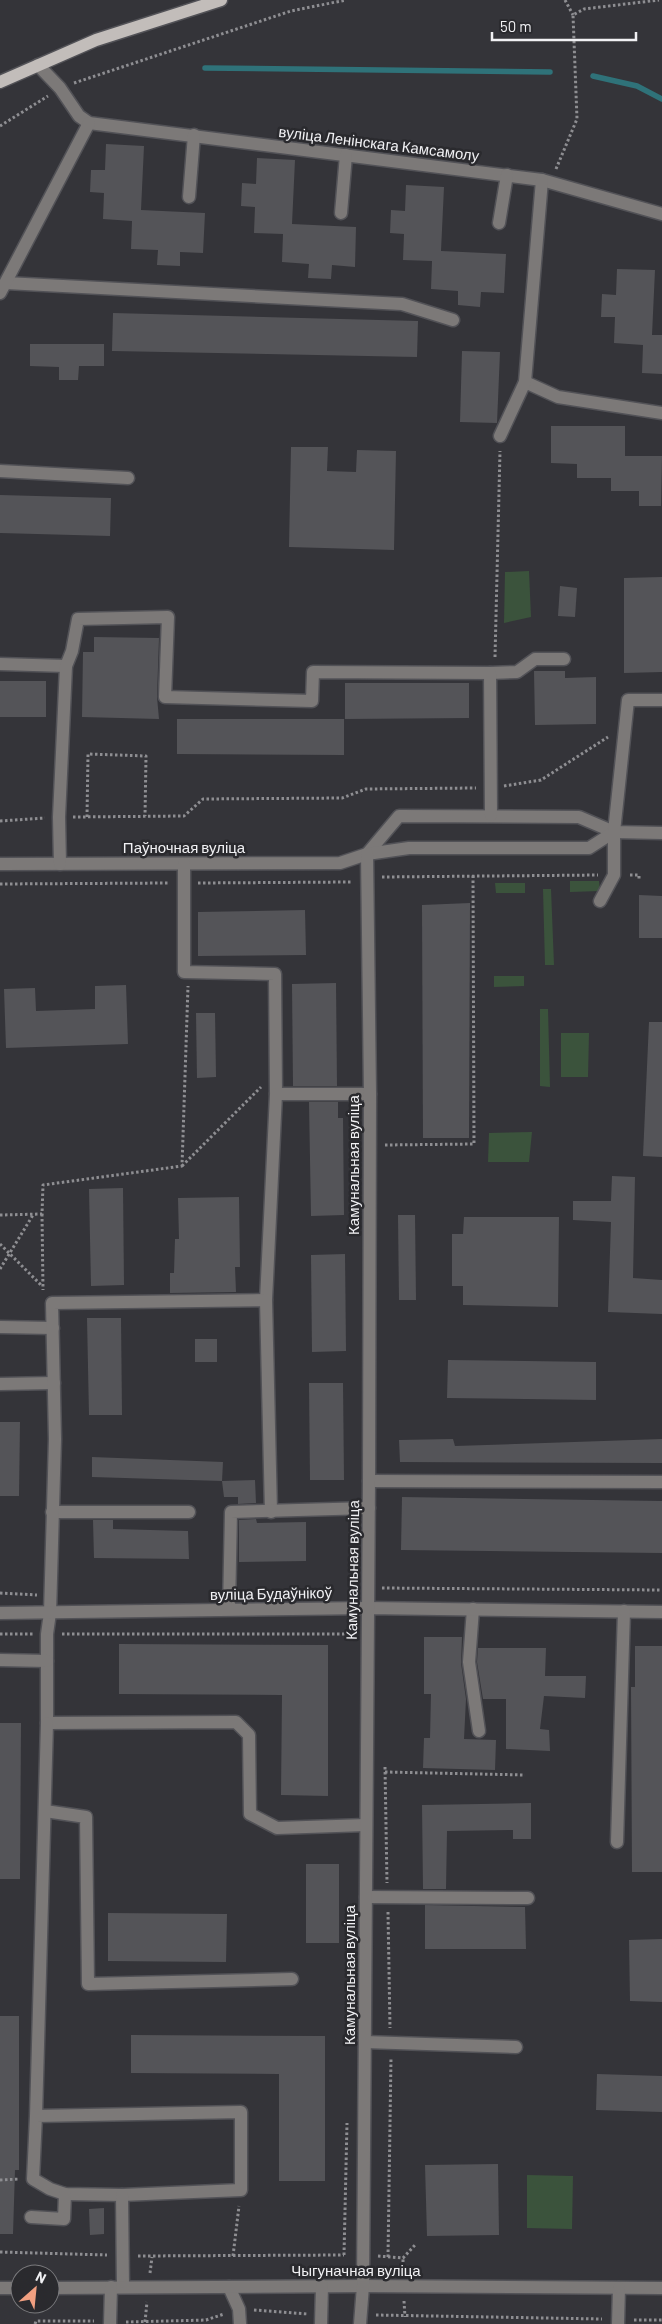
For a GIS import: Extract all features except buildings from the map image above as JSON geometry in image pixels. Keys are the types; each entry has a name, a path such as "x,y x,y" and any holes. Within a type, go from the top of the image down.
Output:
{"main road":[{"path":"0,82 96,40 221,0"}],"street":[{"path":"38,65 60,88 79,116 89,122 3,288 402,304 453,320"},
{"name":"вуліца Ленінскага Камсамолу","path":"89,122 546,181 662,214"},
{"path":"189,197 194,135"},
{"path":"341,213 346,155"},
{"path":"500,223 507,175"},
{"path":"500,436 525,382 546,181"},
{"path":"525,382 558,397 662,412"},
{"path":"0,471 128,478"},
{"path":"60,864 59,818 66,666 72,651 78,618 168,616 165,697 312,701 314,672 518,672 535,659 564,659"},
{"path":"0,664 66,666"},
{"path":"491,815 493,673"},
{"path":"600,901 614,875 614,832 628,700 662,700"},
{"path":"367,854 399,816 491,815 579,817 614,832 662,833"},
{"name":"Паўночная вуліца","path":"0,864 340,863 367,854 408,848 589,848 614,832"},
{"name":"Камунальная вуліца","path":"360,2324 363,2286 369,1508 370,1094 367,854"},
{"path":"184,864 184,972 275,974 276,1094 266,1300 271,1512"},
{"path":"276,1094 370,1094"},
{"path":"36,2116 241,2112 241,2190 66,2194 50,2189 33,2179 45,1811 47,1634 50,1613 54,1383 52,1303 266,1300"},
{"path":"0,1327 53,1328"},
{"path":"0,1384 54,1383"},
{"path":"369,1481 662,1482"},
{"path":"229,1610 231,1512 369,1508"},
{"path":"52,1512 189,1512"},
{"name":"вуліца Будаўнікоў","path":"0,1613 367,1608 662,1612"},
{"path":"473,1609 469,1662 479,1731"},
{"path":"617,1842 624,1611"},
{"path":"0,1660 47,1661"},
{"path":"47,1723 236,1722 249,1735 250,1814 277,1828 366,1825"},
{"path":"45,1811 86,1817 88,1984 292,1979"},
{"path":"366,1897 528,1898"},
{"path":"365,2042 516,2047"},
{"path":"31,2217 64,2219 66,2194"},
{"path":"110,2324 123,2256 122,2194"},
{"path":"321,2324 322,2286"},
{"name":"Чыгуначная вуліца","path":"60,2288 363,2286 662,2288"},
{"path":"229,2287 239,2309 240,2324"},
{"path":"618,2324 619,2288"}],"path":[{"path":"0,126 60,88 98,73 291,12 346,0"},
{"path":"546,181 577,119 573,15 565,0"},
{"path":"573,15 584,8 659,0"},
{"path":"493,673 500,436"},
{"path":"0,821 87,817 184,816 203,799 342,798 366,788 492,788 541,780 625,726"},
{"path":"87,817 88,754 146,756 145,816"},
{"path":"382,1146 474,1144 473,875"},
{"path":"182,1166 189,972"},
{"path":"43,1295 43,1185 182,1166 276,1072"},
{"path":"0,1269 33,1214"},
{"path":"0,1215 42,1214"},
{"path":"0,1244 43,1286"},
{"path":"384,1588 662,1590"},
{"path":"0,1634 352,1635 350,1609"},
{"path":"384,1762 391,2044 388,2257"},
{"path":"385,1772 525,1775"},
{"path":"233,2256 241,2190"},
{"path":"0,2252 123,2256 363,2255 403,2258 415,2245"}],"green space":[{"path":"529,571 531,617 504,623 505,572"},
{"path":"570,881 599,881 600,891 570,892"},
{"path":"495,883 525,883 525,893 496,893"},
{"path":"543,889 551,889 554,965 545,965"},
{"path":"494,976 524,976 524,986 494,987"},
{"path":"540,1009 548,1009 550,1087 540,1086"},
{"path":"561,1033 589,1033 588,1077 561,1077"},
{"path":"532,1132 529,1162 488,1162 489,1133"},
{"path":"527,2175 573,2176 572,2229 527,2228"}],"waterway":[{"path":"205,68 550,72"},
{"path":"593,76 637,86 662,99"}]}
